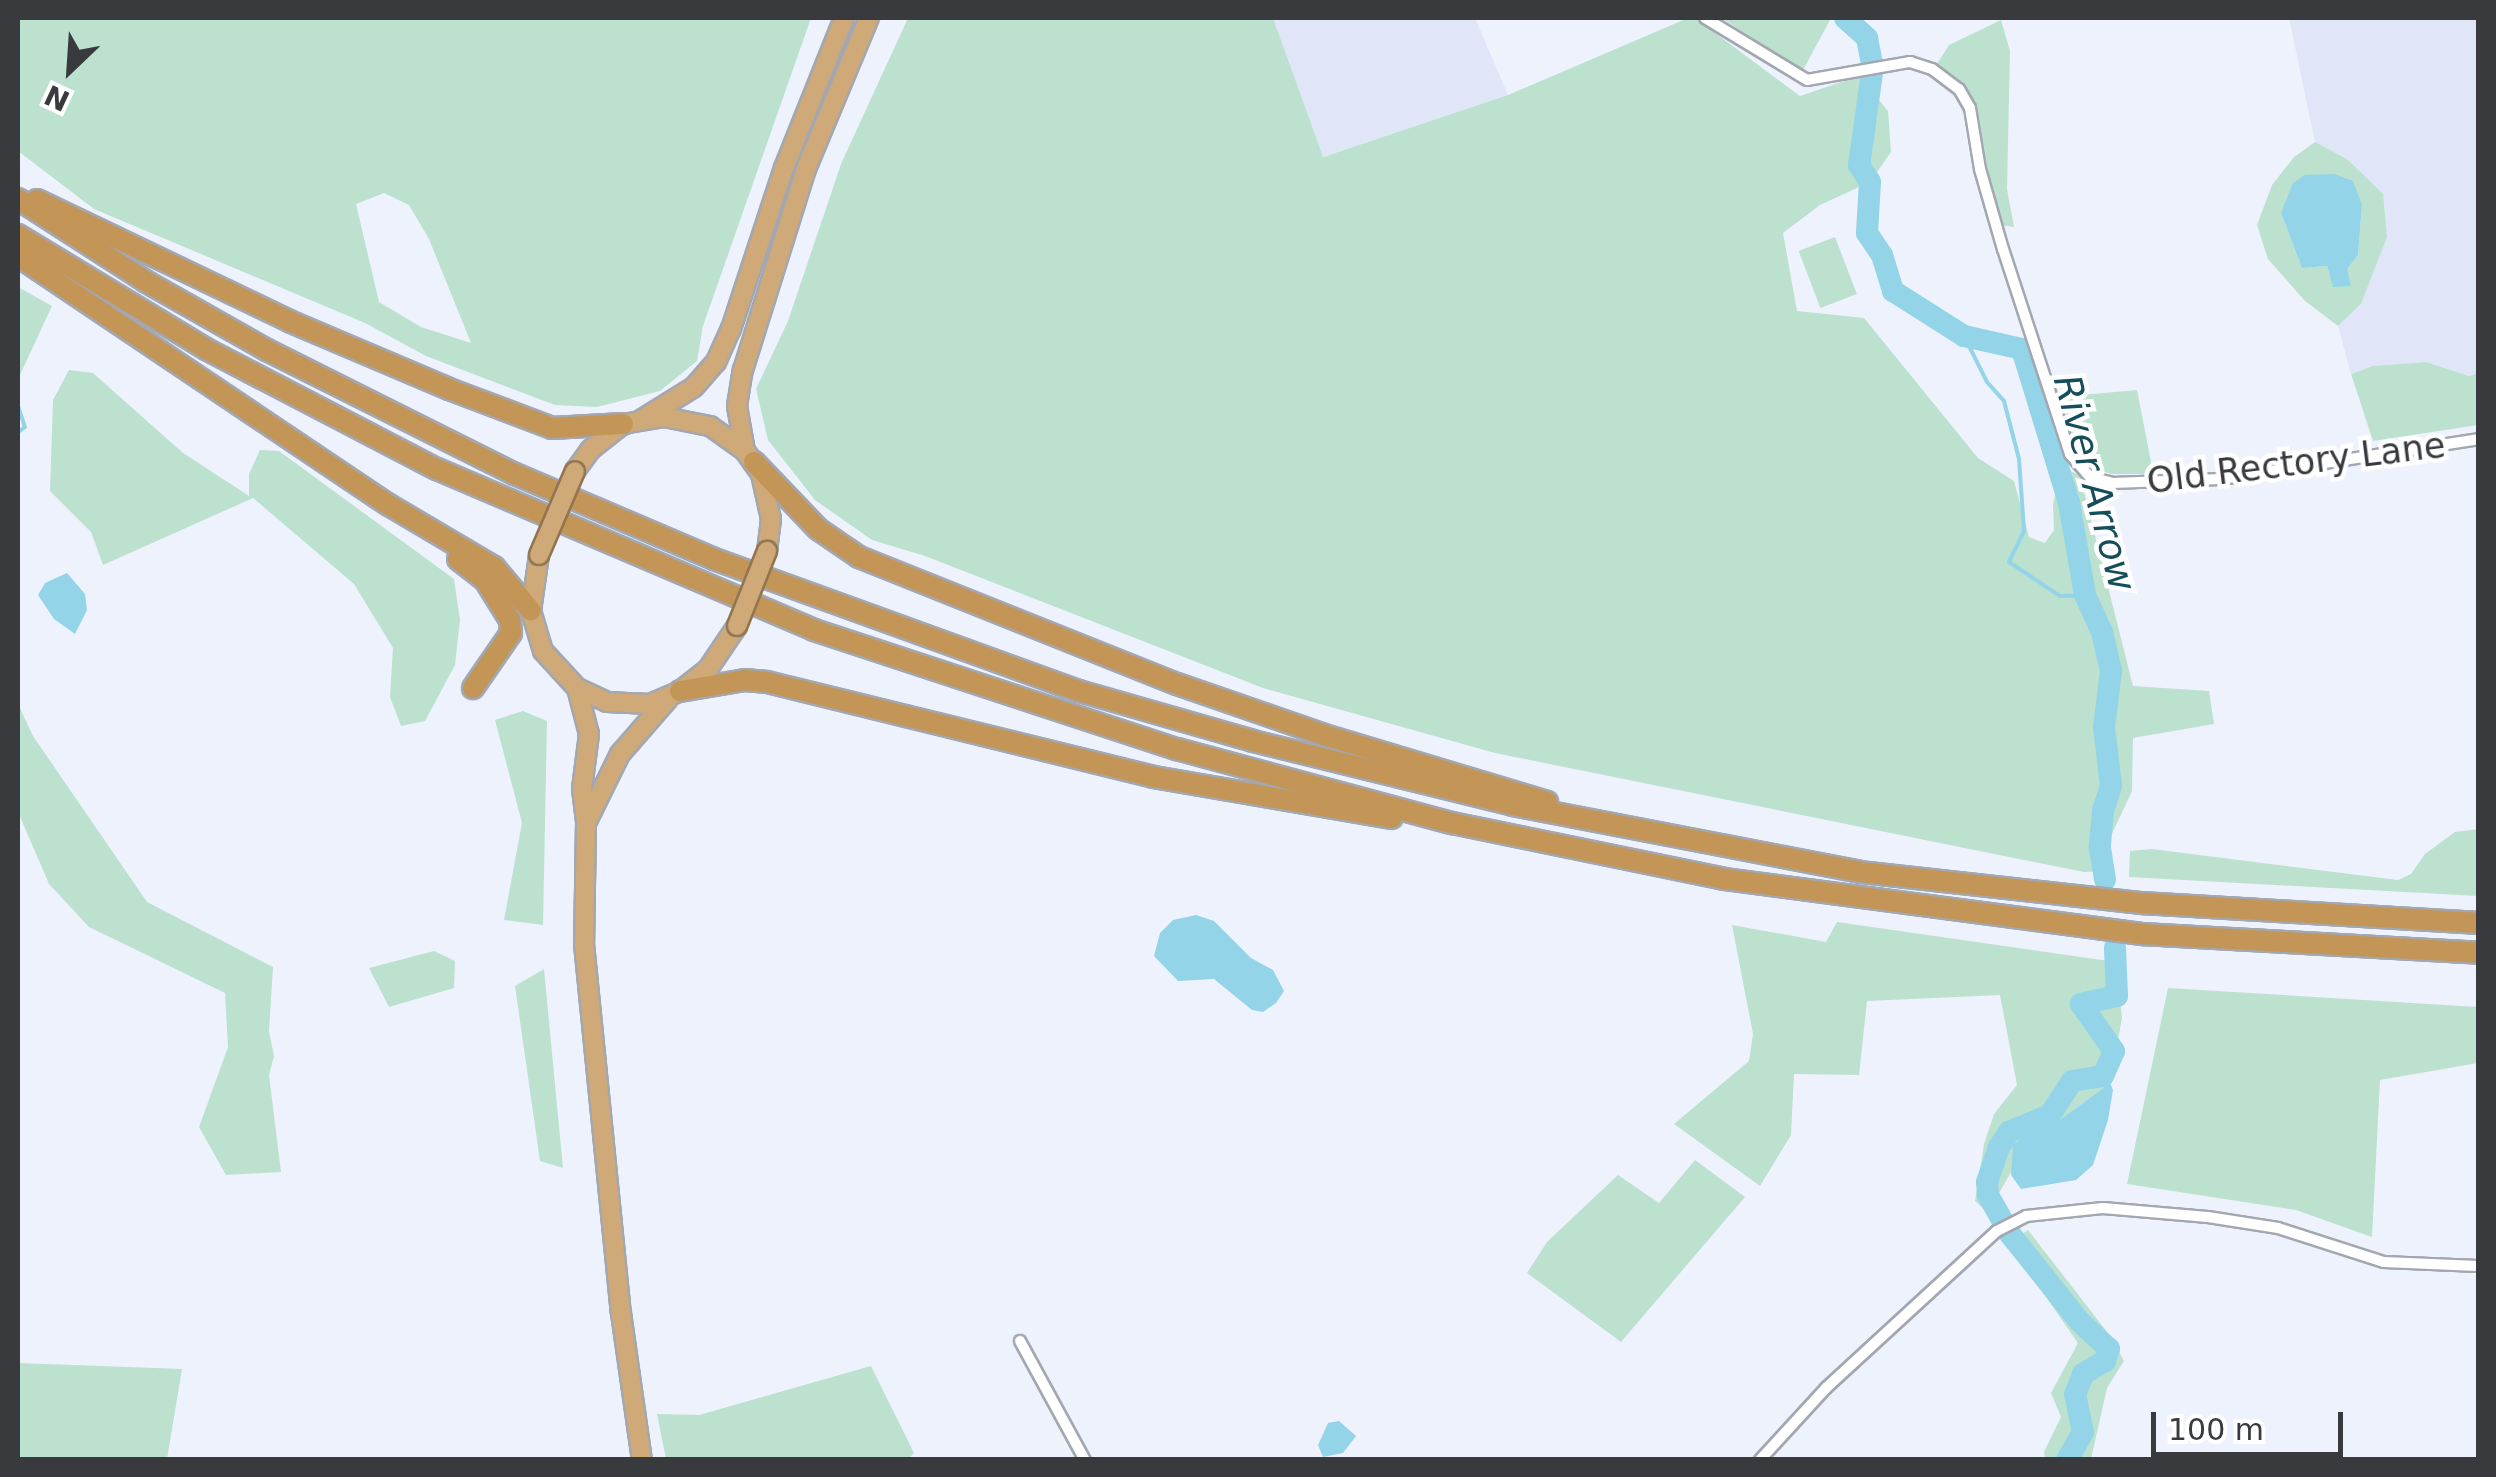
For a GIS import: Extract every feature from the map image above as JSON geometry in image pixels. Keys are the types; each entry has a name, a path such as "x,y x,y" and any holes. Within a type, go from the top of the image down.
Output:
{"highway":[{"path":"531,611 539,556 575,472 590,450 694,387 716,362 732,330 784,168 844,18"},
{"path":"586,823 620,754 676,693 708,669 738,626 767,550 769,504 749,456 737,406 753,336 806,169 869,18"},
{"path":"18,191 288,321 552,428 684,418 710,426 749,456 818,529 875,564 1195,690 1324,735 1524,793 1619,828"},
{"path":"18,199 146,281 284,358 515,474 714,558 1079,691 1252,741 1619,828 1860,872 2143,903 2478,923"},
{"path":"18,235 206,349 420,461 652,564 814,630 980,688 1177,749 1452,823 1724,879 2143,934 2478,953"},
{"path":"18,256 389,506 486,580 503,603 512,633 473,688"},
{"path":"389,506 494,567 531,611 544,651 576,688 589,734 582,790 586,823 586,964 620,1313 642,1460"},
{"path":"576,688 626,706 746,680 766,682 1154,778 1367,816 1452,823"}],"street":[{"name":"Old Rectory Lane","path":"1705,18 1806,80 1898,62 1932,70 1959,89 1970,108 1980,169 2003,249 2070,454 2090,477 2112,483 2221,479 2478,439"},
{"path":"1760,1460 1826,1388 1997,1231 2013,1221 2077,1209 2181,1214 2278,1228 2384,1262 2478,1266"},
{"path":"1020,1341 1084,1460"}],"shaded area":[{"path":"1273,18 1475,18 1508,95 1322,157"},
{"path":"2289,18 2478,18 2478,373 2469,376 2426,362 2373,366 2351,374 2338,326 2361,304 2386,237 2347,159 2315,142"}],"green space":[{"path":"18,18 811,18 703,326 697,361 660,391 597,407 555,405 426,356 365,323 94,209 18,151","holes":["384,193 409,205 429,239 471,343 421,327 379,302 356,204"]},
{"path":"908,18 1273,18 1323,157 1508,95 1688,18 1695,18 1800,96 1859,76 1888,111 1891,152 1870,182 1820,205 1783,233 1797,311 1864,318 1978,458 2014,481 2029,537 2045,543 2054,530 2053,504 2062,466 2080,476 2133,686 2209,691 2214,724 2133,738 2132,791 2110,838 2109,871 2084,872 1495,753 1263,688 925,556 872,540 815,500 768,440 756,389 788,321 841,164"},
{"path":"1722,18 1831,18 1802,72"},
{"path":"2001,20 2010,51 2007,189 2014,227 2000,225 1974,108 1935,67 1949,45"},
{"path":"2315,142 2347,159 2383,194 2387,237 2361,304 2338,326 2305,301 2268,259 2257,225 2272,185 2294,157","holes":["2362,205 2358,255 2333,286 2327,266 2302,268 2281,213"]},
{"path":"1835,237 1857,294 1820,308 1799,251"},
{"path":"18,287 52,306 19,377 18,468"},
{"path":"2426,362 2469,376 2478,373 2478,425 2373,441 2351,374 2373,366"},
{"path":"69,370 93,373 183,453 249,496 249,474 260,450 279,451 454,579 460,620 455,665 425,721 401,726 390,697 393,648 354,584 253,498 103,565 91,532 50,491 53,400"},
{"path":"2137,390 2152,467 2144,474 2112,474 2088,467 2077,453 2060,397"},
{"path":"18,704 33,736 147,902 273,967 269,1031 274,1056 269,1075 281,1172 226,1175 199,1127 228,1047 225,993 89,927 49,884 18,812"},
{"path":"523,711 547,721 543,925 504,920 522,823 495,720"},
{"path":"2478,829 2478,896 2129,877 2130,851 2152,849 2398,880 2411,874 2425,854 2455,832"},
{"path":"1837,922 2116,962 2122,1018 2110,1083 2026,1145 1988,1213 1975,1201 1984,1144 1994,1114 2017,1085 2000,995 1867,1001 1859,1075 1794,1074 1791,1135 1760,1186 1674,1124 1749,1061 1753,1034 1732,925 1826,942"},
{"path":"434,951 455,961 454,988 389,1007 369,968"},
{"path":"544,969 563,1168 540,1161 515,986"},
{"path":"2168,988 2478,1007 2478,1063 2380,1080 2372,1237 2296,1210 2127,1184"},
{"path":"1695,1160 1745,1197 1621,1342 1527,1273 1547,1242 1618,1175 1659,1203"},
{"path":"2028,1230 2111,1337 2124,1361 2107,1388 2091,1459 2045,1459 2044,1452 2061,1417 2051,1393 2078,1343 2008,1243"},
{"path":"18,1363 182,1369 167,1459 18,1459"},
{"path":"871,1366 914,1453 908,1459 666,1459 657,1414 699,1415"}],"water":[{"path":"2334,174 2353,181 2362,205 2358,255 2347,269 2351,286 2333,287 2327,266 2302,268 2281,213 2293,183 2305,175"},
{"path":"67,573 85,594 87,610 75,634 54,619 38,595 45,583"},
{"path":"1196,915 1214,921 1251,958 1273,970 1284,991 1276,1003 1263,1012 1252,1010 1214,979 1178,981 1154,956 1160,933 1173,920"},
{"path":"2110,1083 2113,1090 2108,1120 2093,1165 2076,1180 2021,1189 2011,1175 2013,1145 2030,1132 2053,1125"},
{"path":"1339,1421 1356,1436 1343,1453 1323,1457 1318,1445 1328,1423"}],"waterway":[{"name":"River Arrow","path":"1845,18 1867,38 1872,63"},
{"name":"River Arrow","path":"1872,73 1859,165 1870,182 1867,233 1882,255 1893,291 1964,336 2022,349 2069,503 2085,595 2102,632 2111,671 2104,727 2111,786 2103,810 2100,848 2105,880"},
{"path":"1964,336 1987,382 2004,401 2019,459 2024,531 2009,562 2060,596 2085,595"},
{"path":"18,406 25,427 18,432"},
{"name":"River Arrow","path":"2067,1460 2083,1432 2075,1395 2083,1374 2105,1361 2109,1349 2080,1322 2010,1234 1988,1195 1987,1182 1999,1147 2009,1132 2050,1115 2072,1081 2103,1076 2114,1051 2081,1004 2117,996 2115,948"}]}
